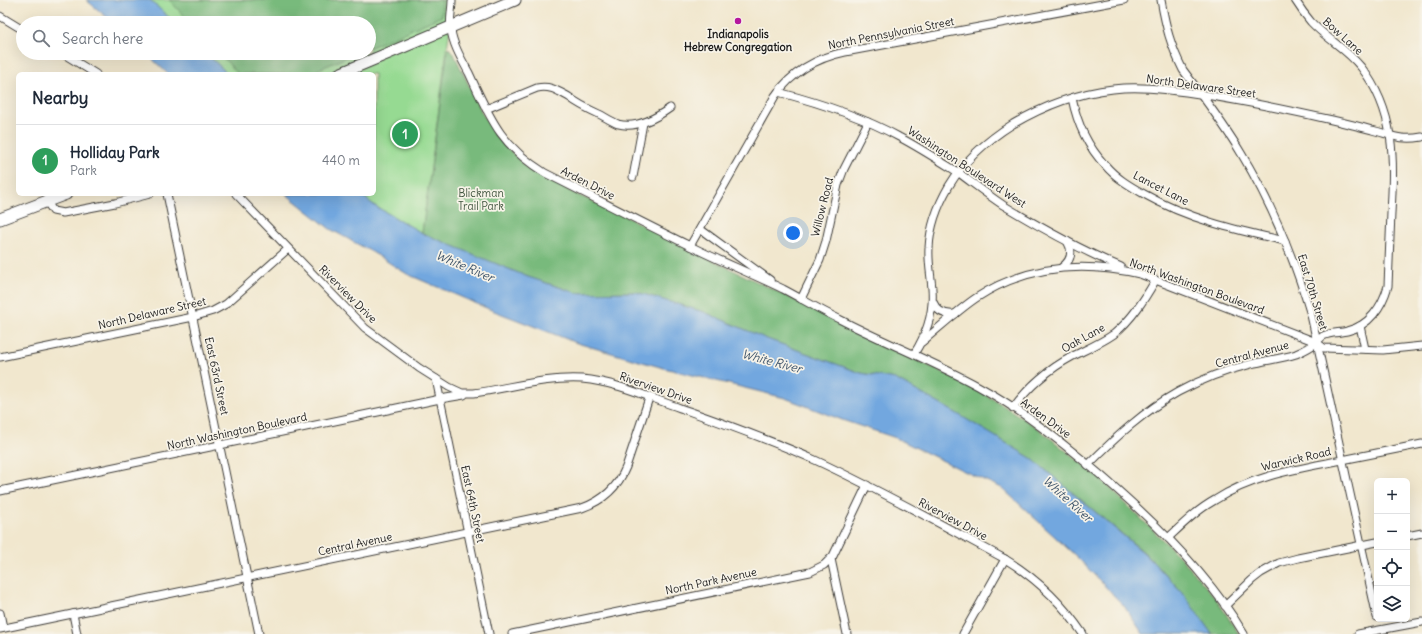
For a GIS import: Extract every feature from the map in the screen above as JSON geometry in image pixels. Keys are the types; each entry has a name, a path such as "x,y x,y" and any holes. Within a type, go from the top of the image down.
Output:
{"main road":[{"path":"376,58 515,0"},
{"path":"344,72 371,60"},
{"path":"0,219 61,196"}],"street":[{"path":"450,27 452,0"},
{"name":"North Pennsylvania Street","path":"690,246 778,92 799,70 814,61 835,54 1124,0"},
{"name":"East 70th Street","path":"1161,0 1164,22 1172,47 1183,70 1223,125 1249,166 1271,208 1285,241 1307,303 1374,604"},
{"name":"Bow Lane","path":"1295,0 1312,23 1343,48 1363,71 1372,84 1383,109 1390,136"},
{"path":"0,16 16,26"},
{"name":"Arden Drive","path":"450,27 454,42 494,124 508,145 538,169 690,246 783,289 868,334 914,354 986,390 1050,434 1130,500 1168,538 1207,582 1244,634"},
{"path":"73,60 93,72"},
{"path":"486,109 537,88 548,87 557,90 578,104 617,123 631,125 643,123 670,108"},
{"name":"North Delaware Street","path":"914,354 921,342 928,324 933,302 929,263 930,238 938,208 949,186 958,173 981,149 1008,128 1039,110 1072,98 1098,91 1127,88 1156,89 1200,94 1338,121 1390,136"},
{"name":"Washington Boulevard West","path":"778,92 820,104 868,122 899,137 958,173 1003,205 1067,241 1140,274"},
{"name":"Lancet Lane","path":"1072,98 1077,119 1087,142 1104,165 1123,182 1152,198 1194,217 1227,228 1285,241"},
{"name":"Willow Road","path":"801,299 820,260 826,242 838,185 844,169 868,122"},
{"path":"633,177 643,123"},
{"path":"1365,349 1360,326 1370,318 1379,307 1388,286 1394,167 1390,136 1406,139 1422,137"},
{"path":"47,202 53,211 63,213 142,196"},
{"name":"East 63rd Street","path":"167,196 259,634"},
{"name":"Riverview Drive","path":"238,196 361,325 436,379 458,392 470,394 479,393 540,381 569,379 603,382 622,387 750,434 806,456 867,485 1005,559 1046,590 1069,615 1083,634"},
{"name":"Arden Drive","path":"700,229 783,289"},
{"path":"1062,267 1070,260 1071,256 1071,250 1067,241"},
{"name":"North Delaware Street","path":"0,357 193,317 213,311 230,301 288,249"},
{"name":"North Washington Boulevard","path":"921,342 977,298 1007,282 1031,273 1062,267 1101,267 1140,274 1316,342"},
{"name":"Oak Lane","path":"1013,408 1024,392 1048,372 1072,356 1102,342 1118,330 1136,312 1155,280"},
{"path":"933,302 935,307 942,313 947,315 955,314"},
{"name":"Central Avenue","path":"1088,464 1128,427 1178,392 1230,370 1296,354 1309,348 1323,336 1347,331 1360,326"},
{"path":"1316,342 1324,348 1390,349 1422,346"},
{"name":"East 64th Street","path":"436,379 489,634"},
{"name":"North Washington Boulevard","path":"0,491 440,399 479,393"},
{"name":"Central Avenue","path":"2,628 582,508 604,496 616,484 625,470 649,398"},
{"name":"Warwick Road","path":"1168,538 1206,505 1246,484 1278,473 1422,444"},
{"name":"North Park Avenue","path":"512,634 810,572 822,567 835,553 867,485"},
{"path":"1410,535 1422,533"},
{"path":"1225,606 1252,580 1279,563 1374,543"},
{"path":"831,559 847,634"},
{"path":"962,634 1005,559"},
{"path":"0,613 2,628"},
{"path":"73,614 77,634"},
{"name":"East 70th Street","path":"1378,622 1380,632"},
{"path":"1358,634 1380,632 1422,622"}],"green space":[{"path":"150,0 450,0 450,27 422,233 375,206 362,196 376,196 376,72 226,72 213,60 376,60 376,16 167,16"},
{"path":"169,0 442,0 442,16 376,45 376,16 184,16"},
{"name":"Blickman Trail Park","path":"448,47 455,56 481,111 496,136 527,168 580,196 615,211 679,244 803,304 848,329 964,382 1001,404 1039,429 1102,480 1180,557 1215,597 1239,634 1212,634 1181,591 1145,553 1031,458 956,413 895,379 861,373 767,339 704,312 636,292 577,293 528,277 422,233"},
{"path":"225,60 340,60 313,72 236,72"}],"water":[{"path":"86,0 150,0 167,16 105,16"},
{"path":"153,60 213,60 226,72 166,72"},
{"name":"White River","path":"289,196 362,196 375,206 422,233 528,277 577,293 636,292 704,312 767,339 861,373 895,379 956,413 1031,458 1144,553 1181,591 1212,634 1143,634 1124,606 1078,558 1002,488 896,438 845,421 785,398 660,367 577,343 489,309 407,274 372,252 330,229"}],"place":[{"name":"Indianapolis Hebrew Congregation","path":"738,21"},
{"name":"Holliday Park","path":"405,134"}]}
